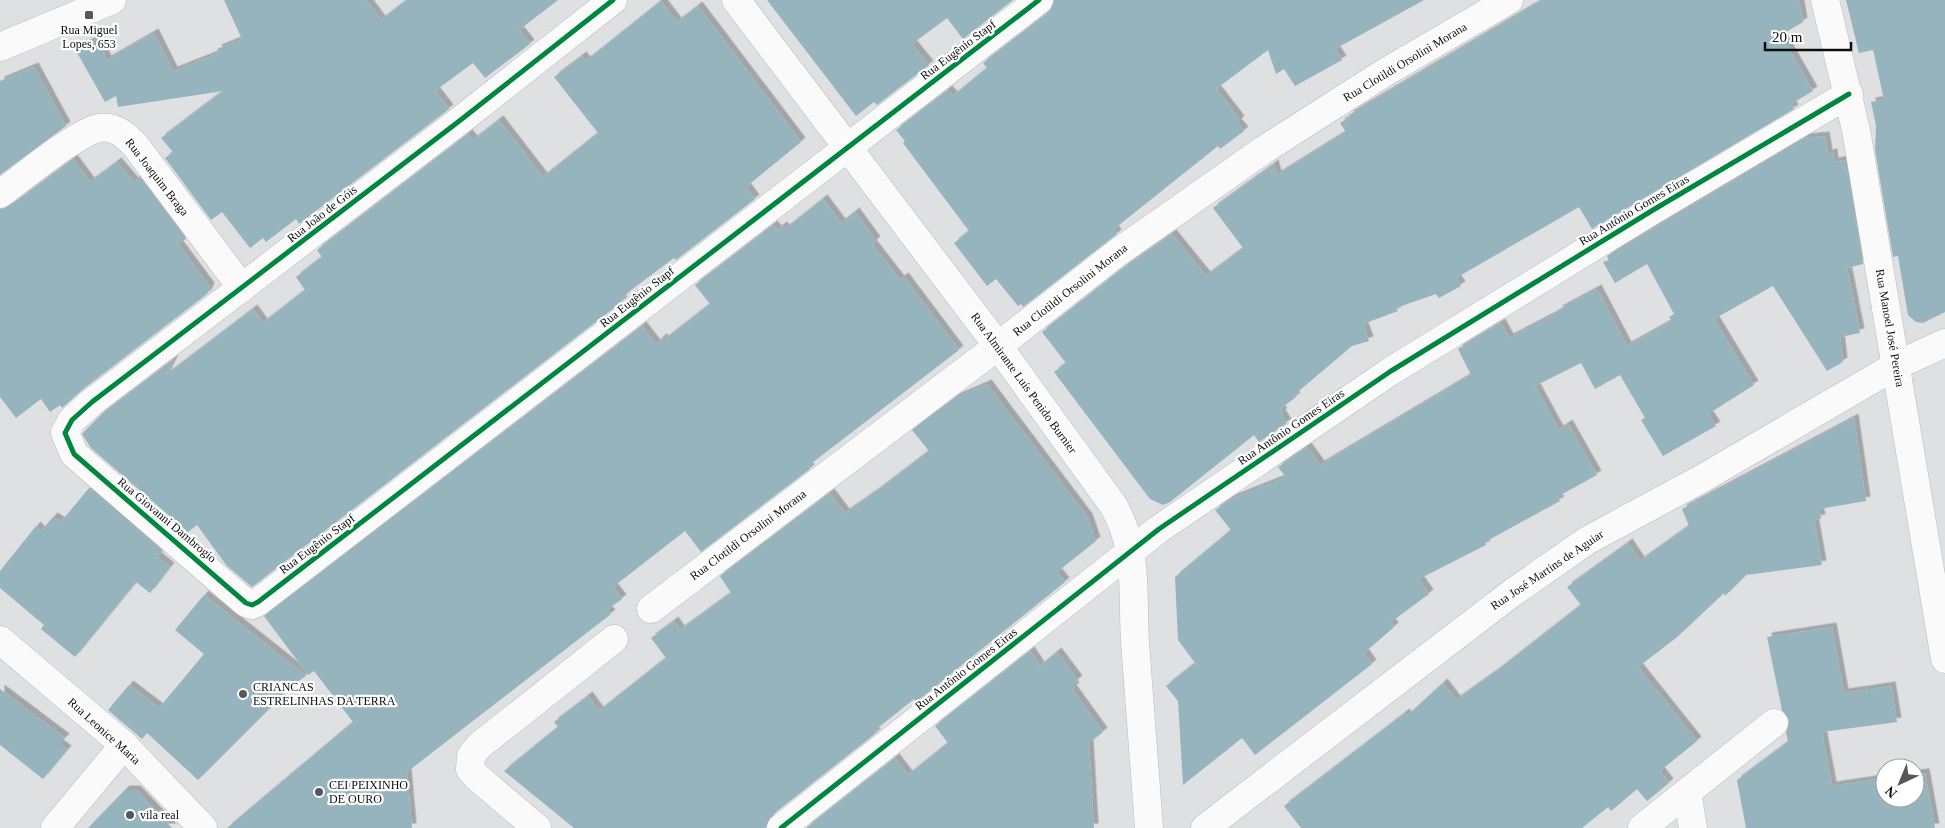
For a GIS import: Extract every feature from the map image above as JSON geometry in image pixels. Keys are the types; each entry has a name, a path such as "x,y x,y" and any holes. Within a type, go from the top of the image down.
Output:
{"street":[{"path":"0,47 112,0"},
{"name":"Rua João de Góis","path":"74,454 67,443 65,433 72,420 92,402 613,0"},
{"name":"Rua Almirante Luís Penido Burnier","path":"736,0 998,346 1113,505 1124,524 1130,552 1149,828"},
{"name":"Rua Eugênio Stapf","path":"246,603 258,602 1039,0"},
{"name":"Rua Clotildi Orsolini Morana","path":"651,608 998,346 1117,253 1264,148 1384,73 1509,0"},
{"name":"Rua Manoel José Pereira","path":"1825,0 1849,94 1897,365 1945,659"},
{"name":"Rua Antônio Gomes Eiras","path":"781,828 1159,529 1391,371 1653,210 1849,94"},
{"name":"Rua Joaquim Braga","path":"0,194 82,135 100,128 119,130 135,145 242,288"},
{"name":"Rua José Martins de Aguiar","path":"1205,828 1512,593 1588,540 1703,478 1897,365 1945,343"},
{"name":"Rua Giovanni Dambrogio","path":"74,454 222,580 246,603"},
{"path":"537,828 477,777 470,769 471,756 479,746 614,639"},
{"name":"Rua Leonice Maria","path":"0,640 124,745 203,828"},
{"path":"1642,828 1774,722"},
{"path":"55,828 124,745"},
{"path":"1687,792 1693,828"}],"building":[{"path":"224,0 366,0 381,20 407,0 558,0 519,30 530,44 485,78 473,63 435,91 449,109 299,224 296,219 266,242 263,238 250,248 222,212 211,220 165,158 173,152 161,138 223,91 118,107 116,96 105,102 75,49 97,39 107,60 154,33 173,71 219,53 217,49 242,39"},
{"path":"767,0 1013,0 963,39 947,18 912,44 929,65 877,105 874,102 856,116"},
{"path":"1054,0 1424,0 1335,49 1342,60 1295,86 1284,69 1276,74 1268,50 1216,89 1240,120 1237,123 1244,131 1220,149 1218,146 1114,229 1117,234 1023,307 1021,304 1018,306 996,279 987,286 954,243 969,231 903,143 905,141 896,130 948,90 953,96 987,68 983,63 1049,12"},
{"path":"1543,0 1799,0 1803,22 1781,35 1813,91 1791,104 1794,109 1592,229 1579,207 1456,278 1461,286 1439,298 1436,294 1396,308 1398,311 1363,324 1369,341 1352,346 1294,395 1296,397 1280,409 1287,423 1259,442 1254,435 1170,502 1163,505 1150,499 1054,372 1066,363 1042,332 1126,266 1172,234 1206,276 1243,248 1213,208 1274,164 1277,175 1346,132 1340,123 1350,117 1349,115"},
{"path":"1846,0 1945,0 1945,312 1923,323 1916,322 1908,315 1898,256 1893,257 1875,150 1876,125 1871,102 1884,100 1873,50 1859,53"},
{"path":"661,1 677,22 698,6 801,142 746,187 755,199 676,260 674,258 631,290 621,299 623,301 252,587 227,566 197,525 188,532 91,448 82,434 102,414 174,359 166,375 253,309 263,323 305,290 296,277 322,257 317,250 468,134 473,140 499,120 543,177 598,133 554,77 582,56 586,61"},
{"path":"34,67 66,126 0,175 0,81"},
{"path":"1825,136 1828,154 1833,153 1834,162 1845,160 1863,264 1847,268 1860,333 1840,337 1843,362 1827,371 1773,286 1714,319 1754,385 1708,414 1716,426 1663,456 1641,420 1645,418 1620,375 1595,389 1581,363 1535,386 1559,430 1568,424 1597,475 1557,497 1560,501 1485,542 1486,545 1419,579 1429,594 1391,622 1394,627 1364,653 1372,664 1255,755 1242,738 1183,785 1178,701 1166,686 1195,663 1178,640 1175,577 1231,530 1215,510 1231,499 1286,477 1278,467 1307,447 1320,465 1471,375 1458,349 1501,323 1509,338 1559,312 1558,310 1597,289 1627,346 1672,321 1669,317 1674,314 1647,264 1615,283 1603,262 1609,260 1607,256 1805,138"},
{"path":"73,159 90,182 117,162 134,182 140,177 186,239 178,244 210,287 207,294 82,390 62,408 60,405 50,412 41,399 16,418 0,397 0,209 9,207"},
{"path":"823,199 841,223 855,212 876,241 872,244 900,280 904,277 959,350 808,466 810,469 701,552 685,531 613,587 622,599 607,610 611,614 407,772 412,828 227,828 353,722 314,671 308,675 264,616 642,326 656,344 662,338 664,340 710,304 695,285 773,225 777,230 783,226 785,229"},
{"path":"987,384 1088,518 1096,541 1057,572 1065,582 916,702 914,699 874,731 876,733 771,816 766,828 574,828 504,771 558,727 554,722 588,696 599,711 666,658 651,638 674,621 680,630 731,593 720,576 830,493 845,513 874,493 929,451 912,430 955,398"},
{"path":"1854,418 1866,501 1819,509 1821,519 1814,520 1822,565 1746,575 1725,596 1724,593 1676,638 1638,667 1697,741 1660,771 1669,783 1647,801 1637,789 1611,811 1608,807 1582,828 1301,828 1284,806 1405,713 1407,716 1443,683 1456,700 1498,670 1581,605 1567,587 1628,543 1640,561 1689,526 1682,509"},
{"path":"89,488 163,552 156,556 170,567 150,593 136,582 75,657 41,629 44,625 0,588 0,571 36,526 41,531 53,517 61,522"},
{"path":"204,595 306,676 293,685 198,780 147,733 142,739 108,710 129,685 159,708 204,654 175,630"},
{"path":"1832,627 1844,693 1891,686 1897,722 1822,732 1832,786 1875,780 1875,808 1925,808 1925,773 1935,828 1746,828 1737,780 1788,742 1786,732 1789,720 1782,710 1767,637"},
{"path":"1030,651 1040,666 1057,652 1078,680 1073,684 1075,687 1072,689 1103,732 1089,743 1094,828 806,828 895,758 908,775 948,743 935,726"},
{"path":"0,689 65,738 59,744 67,750 43,779 0,745"},
{"name":"vila real","path":"125,790 136,790 172,828 88,828"}],"cycle path":[{"path":"613,0 458,122 92,402 72,420 65,433 74,454 246,603 252,605 258,602 1039,0"},
{"path":"781,828 1159,529 1391,371 1653,210 1849,94"}],"place":[{"name":"Rua Miguel Lopes, 653","path":"89,15"},
{"name":"CRIANCAS ESTRELINHAS DA TERRA","path":"243,694"},
{"name":"CEI PEIXINHO DE OURO","path":"319,792"},
{"name":"vila real","path":"130,815"}]}
